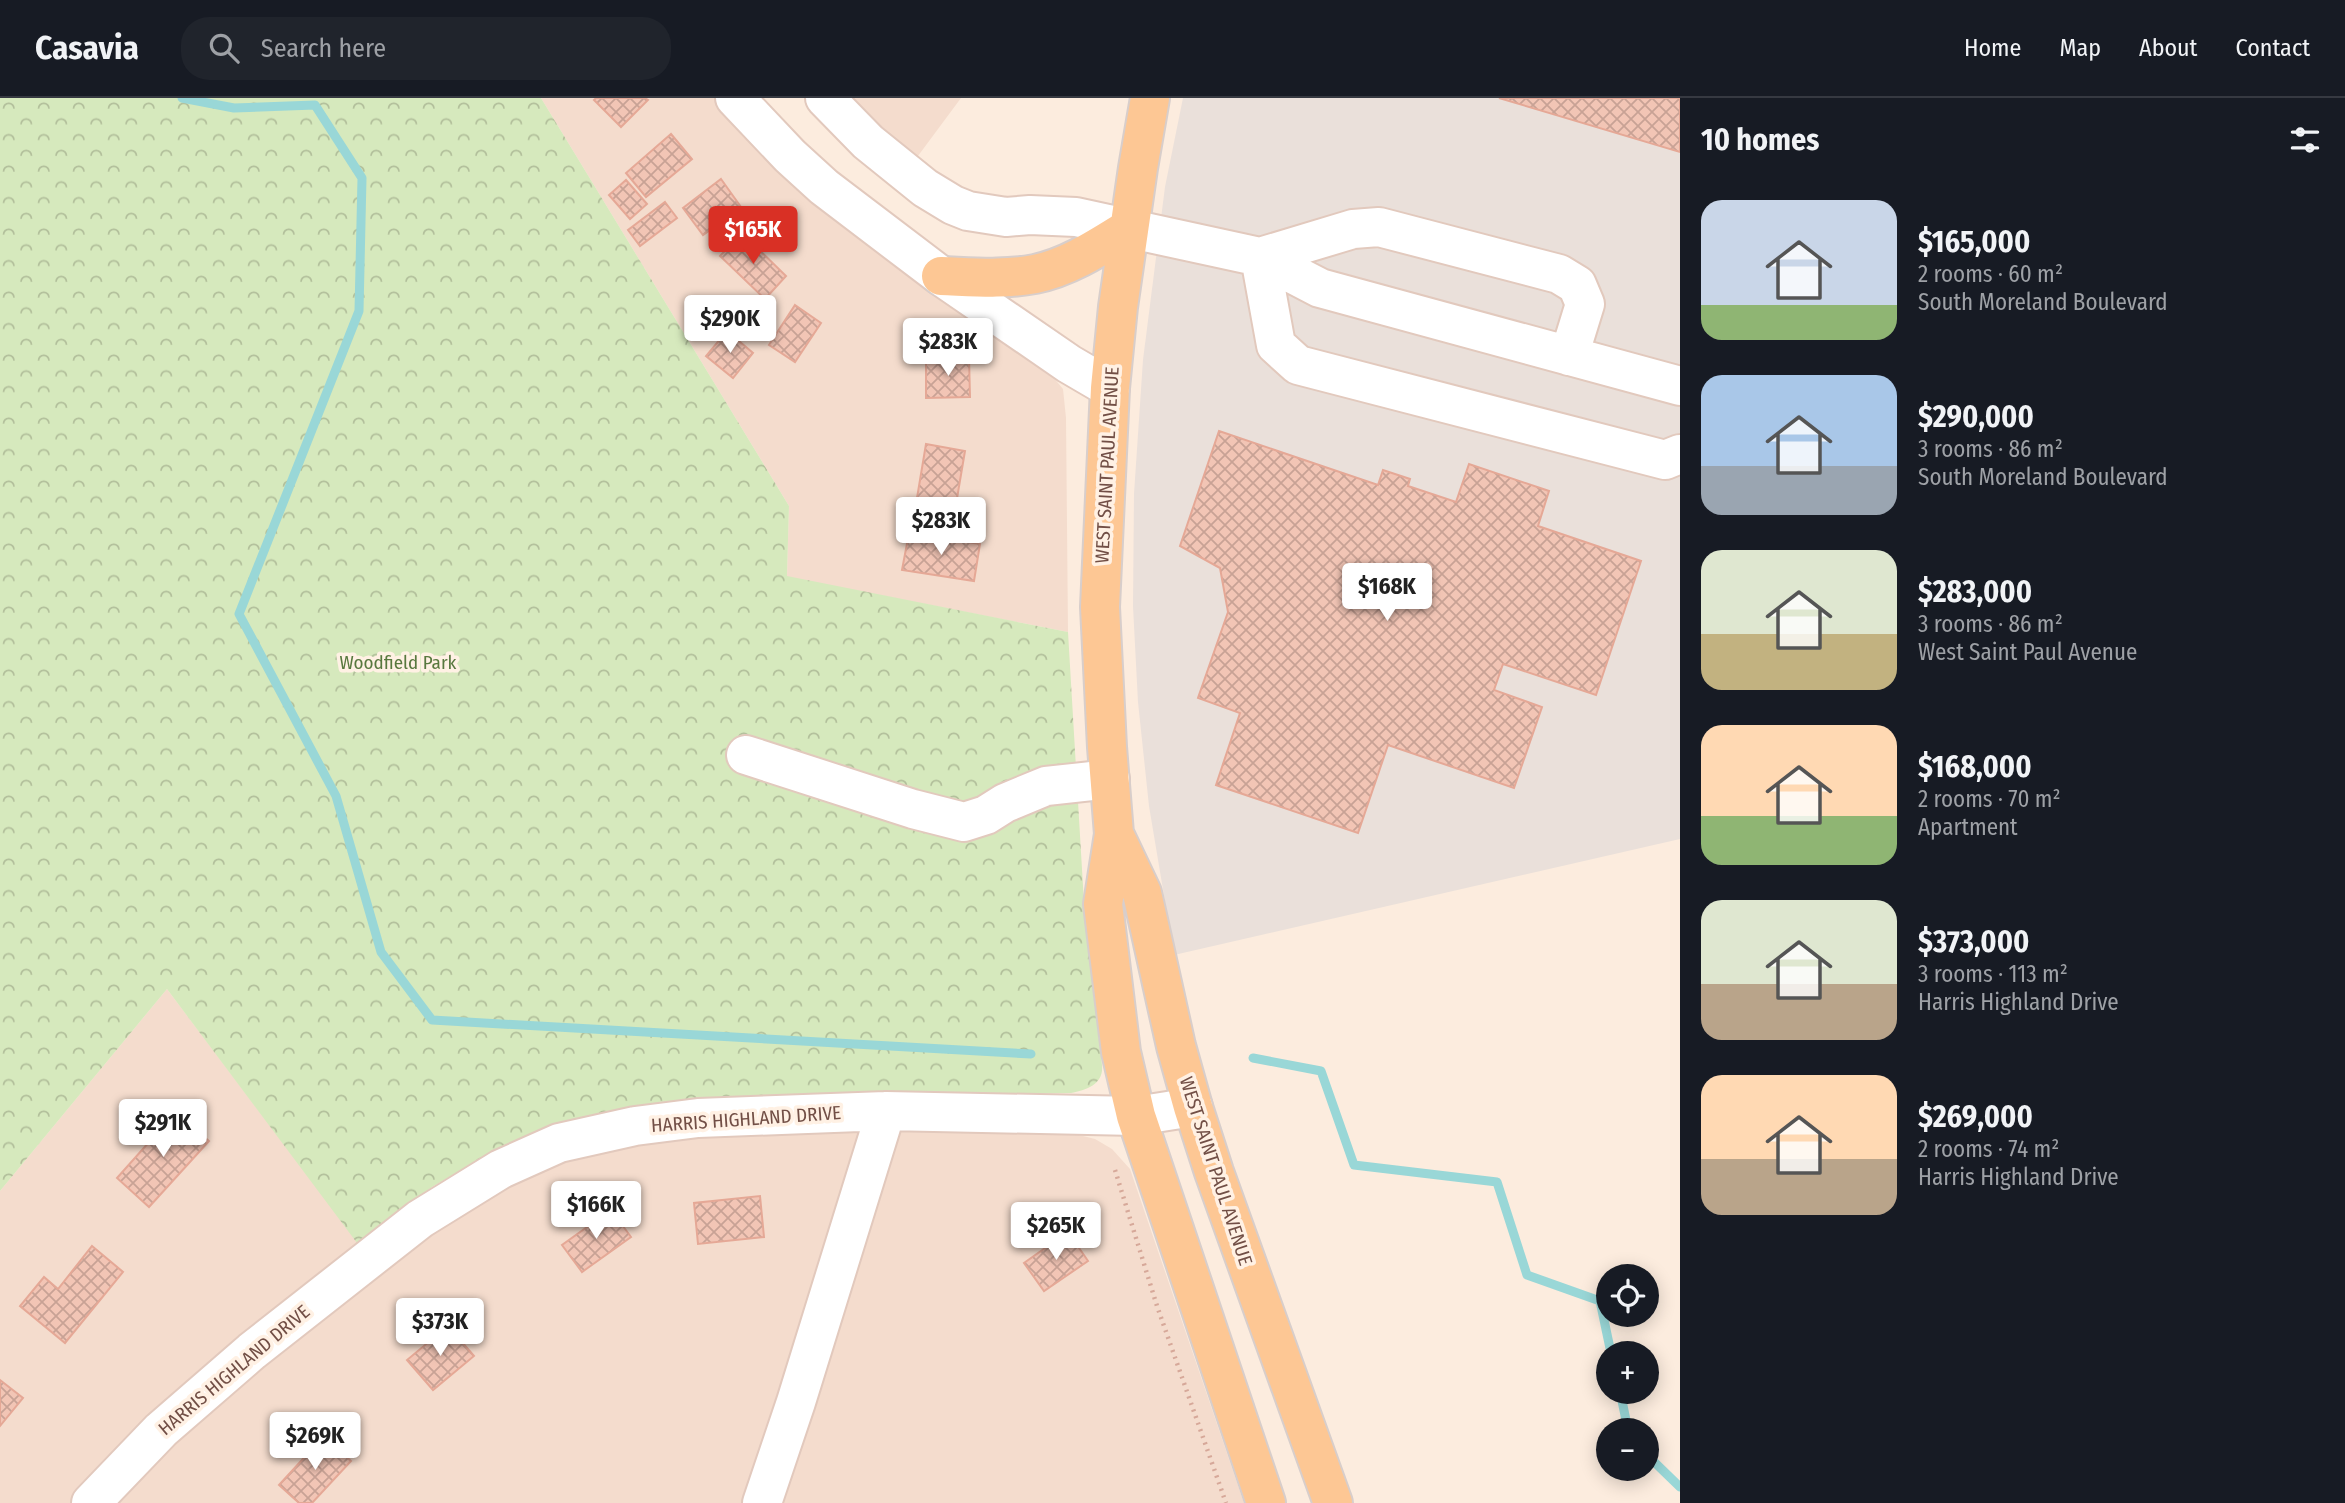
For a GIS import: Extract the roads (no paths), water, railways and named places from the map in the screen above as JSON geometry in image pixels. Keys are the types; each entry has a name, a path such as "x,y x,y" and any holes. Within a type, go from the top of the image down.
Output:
{"main road":[{"name":"WEST SAINT PAUL AVENUE","path":"1150,98 1128,229 1110,388 1100,607 1114,834 1103,904 1121,1052 1136,1116 1266,1503"},
{"path":"941,276 999,278 1036,274 1084,256 1128,229"},
{"name":"WEST SAINT PAUL AVENUE","path":"1114,834 1142,893 1176,1046 1193,1107 1264,1315 1333,1503"}],"street":[{"path":"735,98 790,156 824,187 941,276 1069,364 1110,388"},
{"path":"825,98 869,142 925,188 968,211 1006,217 1076,217 1260,257 1320,288 1680,386"},
{"path":"864,217 900,167"},
{"path":"1260,257 1353,229 1379,228 1559,274 1577,285 1585,304 1569,356"},
{"path":"1260,257 1276,345 1298,365 1665,460 1680,454"},
{"path":"746,755 913,810 964,822 986,815 1005,803 1046,786 1110,779"},
{"name":"HARRIS HIGHLAND DRIVE","path":"91,1503 161,1430 252,1351 420,1219 501,1169 559,1143 635,1126 698,1118 886,1111 1136,1116 1193,1107"},
{"path":"762,1503 886,1111"}],"waterway":[{"path":"182,98 234,108 315,105 362,178 359,311 239,614 336,796 381,952 432,1020 1031,1054"},
{"path":"1253,1058 1321,1071 1354,1165 1497,1182 1527,1275 1600,1301 1608,1341"},
{"path":"1623,1404 1626,1418"},
{"path":"1659,1467 1680,1487"}],"park label":[{"name":"Woodfield Park","path":"398,662"}]}
